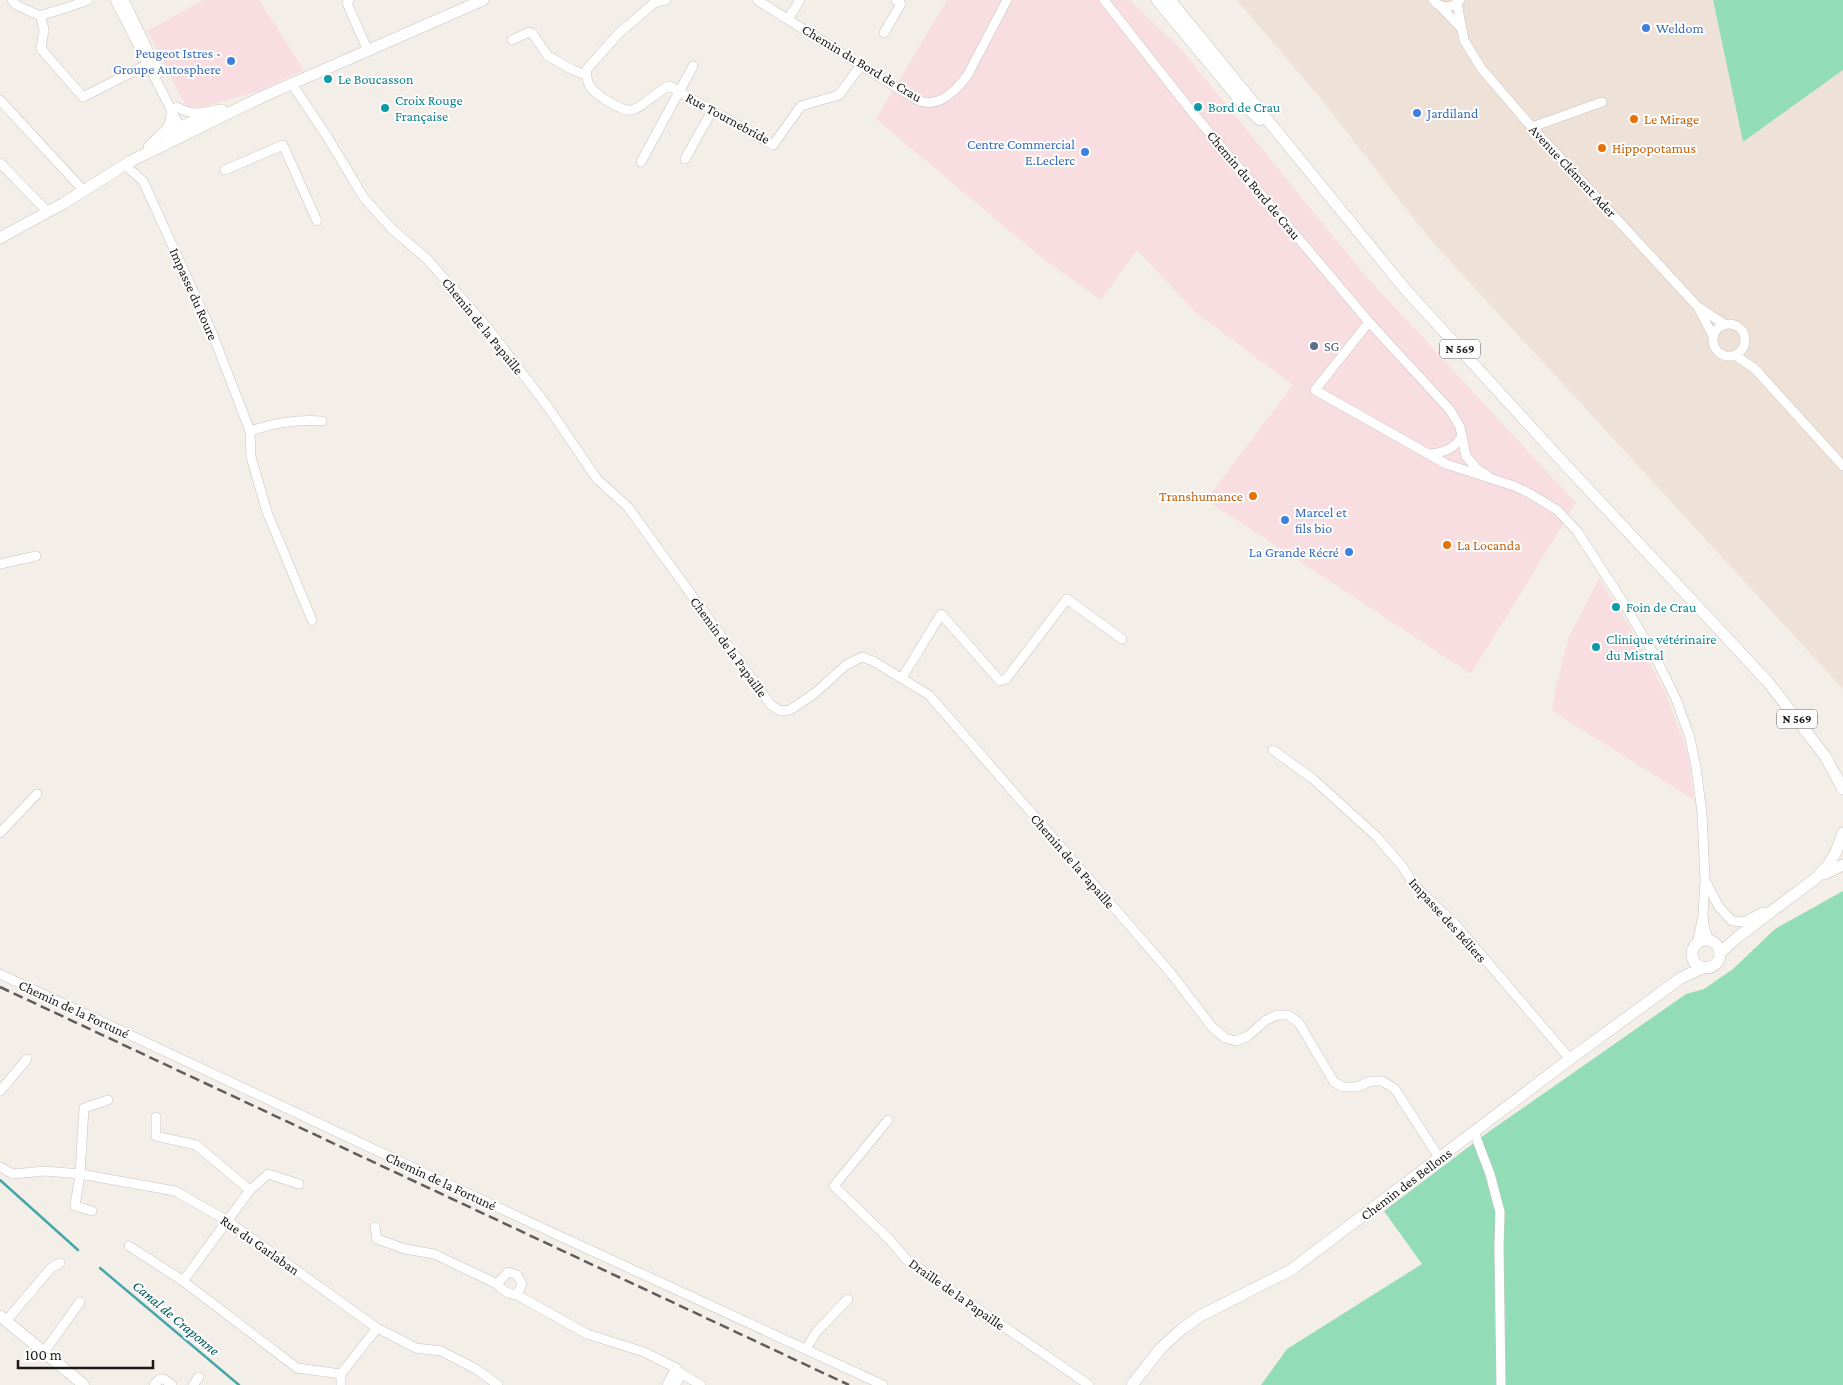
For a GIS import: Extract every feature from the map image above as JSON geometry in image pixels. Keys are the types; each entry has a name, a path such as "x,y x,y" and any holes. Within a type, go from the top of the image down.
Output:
{"main road":[{"path":"0,238 84,191 184,127 264,96 483,0"},
{"name":"N 569","path":"1157,0 1244,105 1287,144"},
{"name":"N 569","path":"1170,0 1405,289 1579,480 1746,656 1825,756 1843,789"},
{"path":"149,150 169,142 224,112"},
{"name":"N 569","path":"1825,756 1843,772"},
{"path":"1739,936 1712,942 1700,941 1693,951 1693,959 1698,965 1704,967 1717,962 1720,953 1739,936 1816,878 1829,864 1839,846 1843,833"},
{"path":"1816,878 1843,865"},
{"path":"1712,942 1718,947 1720,953"},
{"name":"Chemin des Bellons","path":"1681,978 1693,959"},
{"name":"Chemin des Bellons","path":"1132,1385 1161,1348 1182,1329 1200,1316 1291,1270 1570,1059 1681,978 1704,967"},
{"path":"3,1318 84,1385"}],"street":[{"path":"12,0 16,5 40,16 59,8 70,8 88,0"},
{"path":"115,0 148,64 184,127"},
{"path":"124,0 174,108 169,127 155,137 149,150"},
{"path":"349,0 347,3 368,51"},
{"path":"666,0 654,3 619,33 587,69 586,79 592,88 622,109 631,110 641,106 660,90 669,86 679,92"},
{"name":"Chemin du Bord de Crau","path":"757,0 921,102 933,102 944,99 952,94 967,76 1007,0"},
{"path":"788,20 800,0"},
{"path":"884,33 902,4 896,0"},
{"name":"Chemin du Bord de Crau","path":"1104,0 1192,112 1369,322 1450,410 1460,427 1466,456 1477,469 1492,478 1529,493 1549,504 1565,517 1577,531 1614,587 1656,656 1690,738 1702,813 1705,880 1703,915"},
{"path":"1436,3 1449,7 1458,2"},
{"name":"Avenue Clément Ader","path":"1458,2 1460,27 1464,40 1475,60 1532,127 1697,306 1724,324"},
{"name":"Avenue Clément Ader","path":"1436,3 1460,27"},
{"path":"40,16 44,29 42,49 83,97 148,64"},
{"path":"512,40 528,32 532,33 548,56 586,75"},
{"name":"Rue Tournebride","path":"679,92 772,145 800,106 839,95 861,65"},
{"path":"641,162 693,66"},
{"name":"Chemin de la Papaille","path":"292,84 328,138 364,198 392,228 427,259 488,328 548,407 597,479 628,507 770,705 780,711 790,710 815,693 846,665 862,658 874,661 929,696 1170,972 1212,1027 1225,1038 1236,1041 1248,1036 1266,1020 1277,1015 1288,1015 1298,1023 1334,1082 1343,1087 1356,1087 1371,1081 1382,1081 1395,1089 1440,1159"},
{"path":"0,100 84,191"},
{"path":"1532,127 1602,102"},
{"path":"174,108 193,114 224,112"},
{"path":"685,159 712,111"},
{"path":"225,170 283,145 317,221"},
{"path":"0,163 48,212"},
{"name":"Impasse du Roure","path":"128,163 143,181 207,320 250,431 251,457 267,512 312,620"},
{"name":"Avenue Clément Ader","path":"1697,306 1713,336"},
{"name":"Chemin du Bord de Crau","path":"1369,322 1315,390 1446,464 1492,478"},
{"path":"1744,347 1735,355 1720,354 1713,346 1713,336 1717,328 1724,324 1733,324 1741,329 1745,337 1744,347 1755,369"},
{"path":"1735,355 1755,369 1843,466"},
{"path":"250,431 267,425 300,420 322,421"},
{"path":"1431,454 1446,452 1453,448 1462,436"},
{"path":"0,564 36,556"},
{"path":"902,678 941,614 1000,681 1006,679 1066,599 1122,639"},
{"name":"Impasse des Béliers","path":"1273,750 1313,779 1376,836 1402,866 1415,886 1455,924 1570,1059"},
{"path":"0,833 37,794"},
{"path":"1705,880 1718,907 1732,921 1744,922 1769,908 1782,904"},
{"path":"1703,915 1704,926 1712,942"},
{"path":"1697,944 1703,915"},
{"name":"Chemin de la Fortuné","path":"0,974 516,1216 883,1385"},
{"path":"0,1091 27,1059"},
{"path":"92,1210 75,1206 80,1174 84,1108 108,1100"},
{"path":"156,1117 156,1136 196,1145 250,1190"},
{"name":"Draille de la Papaille","path":"888,1120 834,1186 890,1239 907,1260 1089,1385"},
{"path":"1474,1132 1490,1174 1500,1212 1501,1385"},
{"name":"Rue du Garlaban","path":"0,1167 13,1174 45,1171 80,1174 175,1191 226,1220 377,1328 416,1348 441,1351 476,1369 498,1385"},
{"path":"183,1280 250,1190 268,1174 300,1184"},
{"path":"375,1227 378,1239 405,1249 434,1254 497,1284 509,1294 517,1295 587,1334 644,1352 701,1385"},
{"path":"130,1246 183,1280 297,1368 341,1374"},
{"path":"3,1318 51,1268 60,1263"},
{"path":"497,1284 508,1272 517,1275 522,1284 517,1295"},
{"path":"806,1349 817,1331 848,1299"},
{"path":"44,1352 80,1302"},
{"path":"341,1385 341,1374 377,1328"},
{"path":"667,1385 679,1371"},
{"path":"675,1385 679,1371"},
{"path":"154,1385 160,1379 164,1379 172,1385"}],"shaded area":[{"path":"204,0 259,0 304,70 259,91 193,110 186,106 147,31"},
{"path":"947,0 1130,0 1182,50 1363,273 1576,503 1471,674 1206,500 1293,385 1196,313 1137,250 1101,300 1042,258 876,119"},
{"path":"1237,0 1713,0 1743,142 1843,70 1843,689 1429,238 1322,100"},
{"path":"1599,578 1641,646 1666,695 1688,754 1694,800 1552,711 1555,690 1568,639"}],"green space":[{"path":"1713,0 1843,0 1843,70 1743,142"},
{"path":"1843,891 1843,1385 1261,1385 1287,1349 1422,1264 1384,1211 1487,1133 1686,994 1704,989 1733,969 1775,929"}],"waterway":[{"name":"Canal de Craponne","path":"0,1180 78,1250"},
{"name":"Canal de Craponne","path":"100,1268 239,1385"}],"railway":[{"path":"0,987 849,1385"}],"place":[{"name":"Weldom","path":"1646,28"},
{"name":"Peugeot Istres - Groupe Autosphere","path":"231,61"},
{"name":"Le Boucasson","path":"328,79"},
{"name":"Bord de Crau","path":"1198,107"},
{"name":"Croix Rouge Française","path":"385,108"},
{"name":"Jardiland","path":"1417,113"},
{"name":"Le Mirage","path":"1634,119"},
{"name":"Hippopotamus","path":"1602,148"},
{"name":"Centre Commercial E.Leclerc","path":"1085,152"},
{"name":"SG","path":"1314,346"},
{"name":"Transhumance","path":"1253,496"},
{"name":"Marcel et fils bio","path":"1285,520"},
{"name":"La Locanda","path":"1447,545"},
{"name":"La Grande Récré","path":"1349,552"},
{"name":"Foin de Crau","path":"1616,607"},
{"name":"Clinique vétérinaire du Mistral","path":"1596,647"}]}
